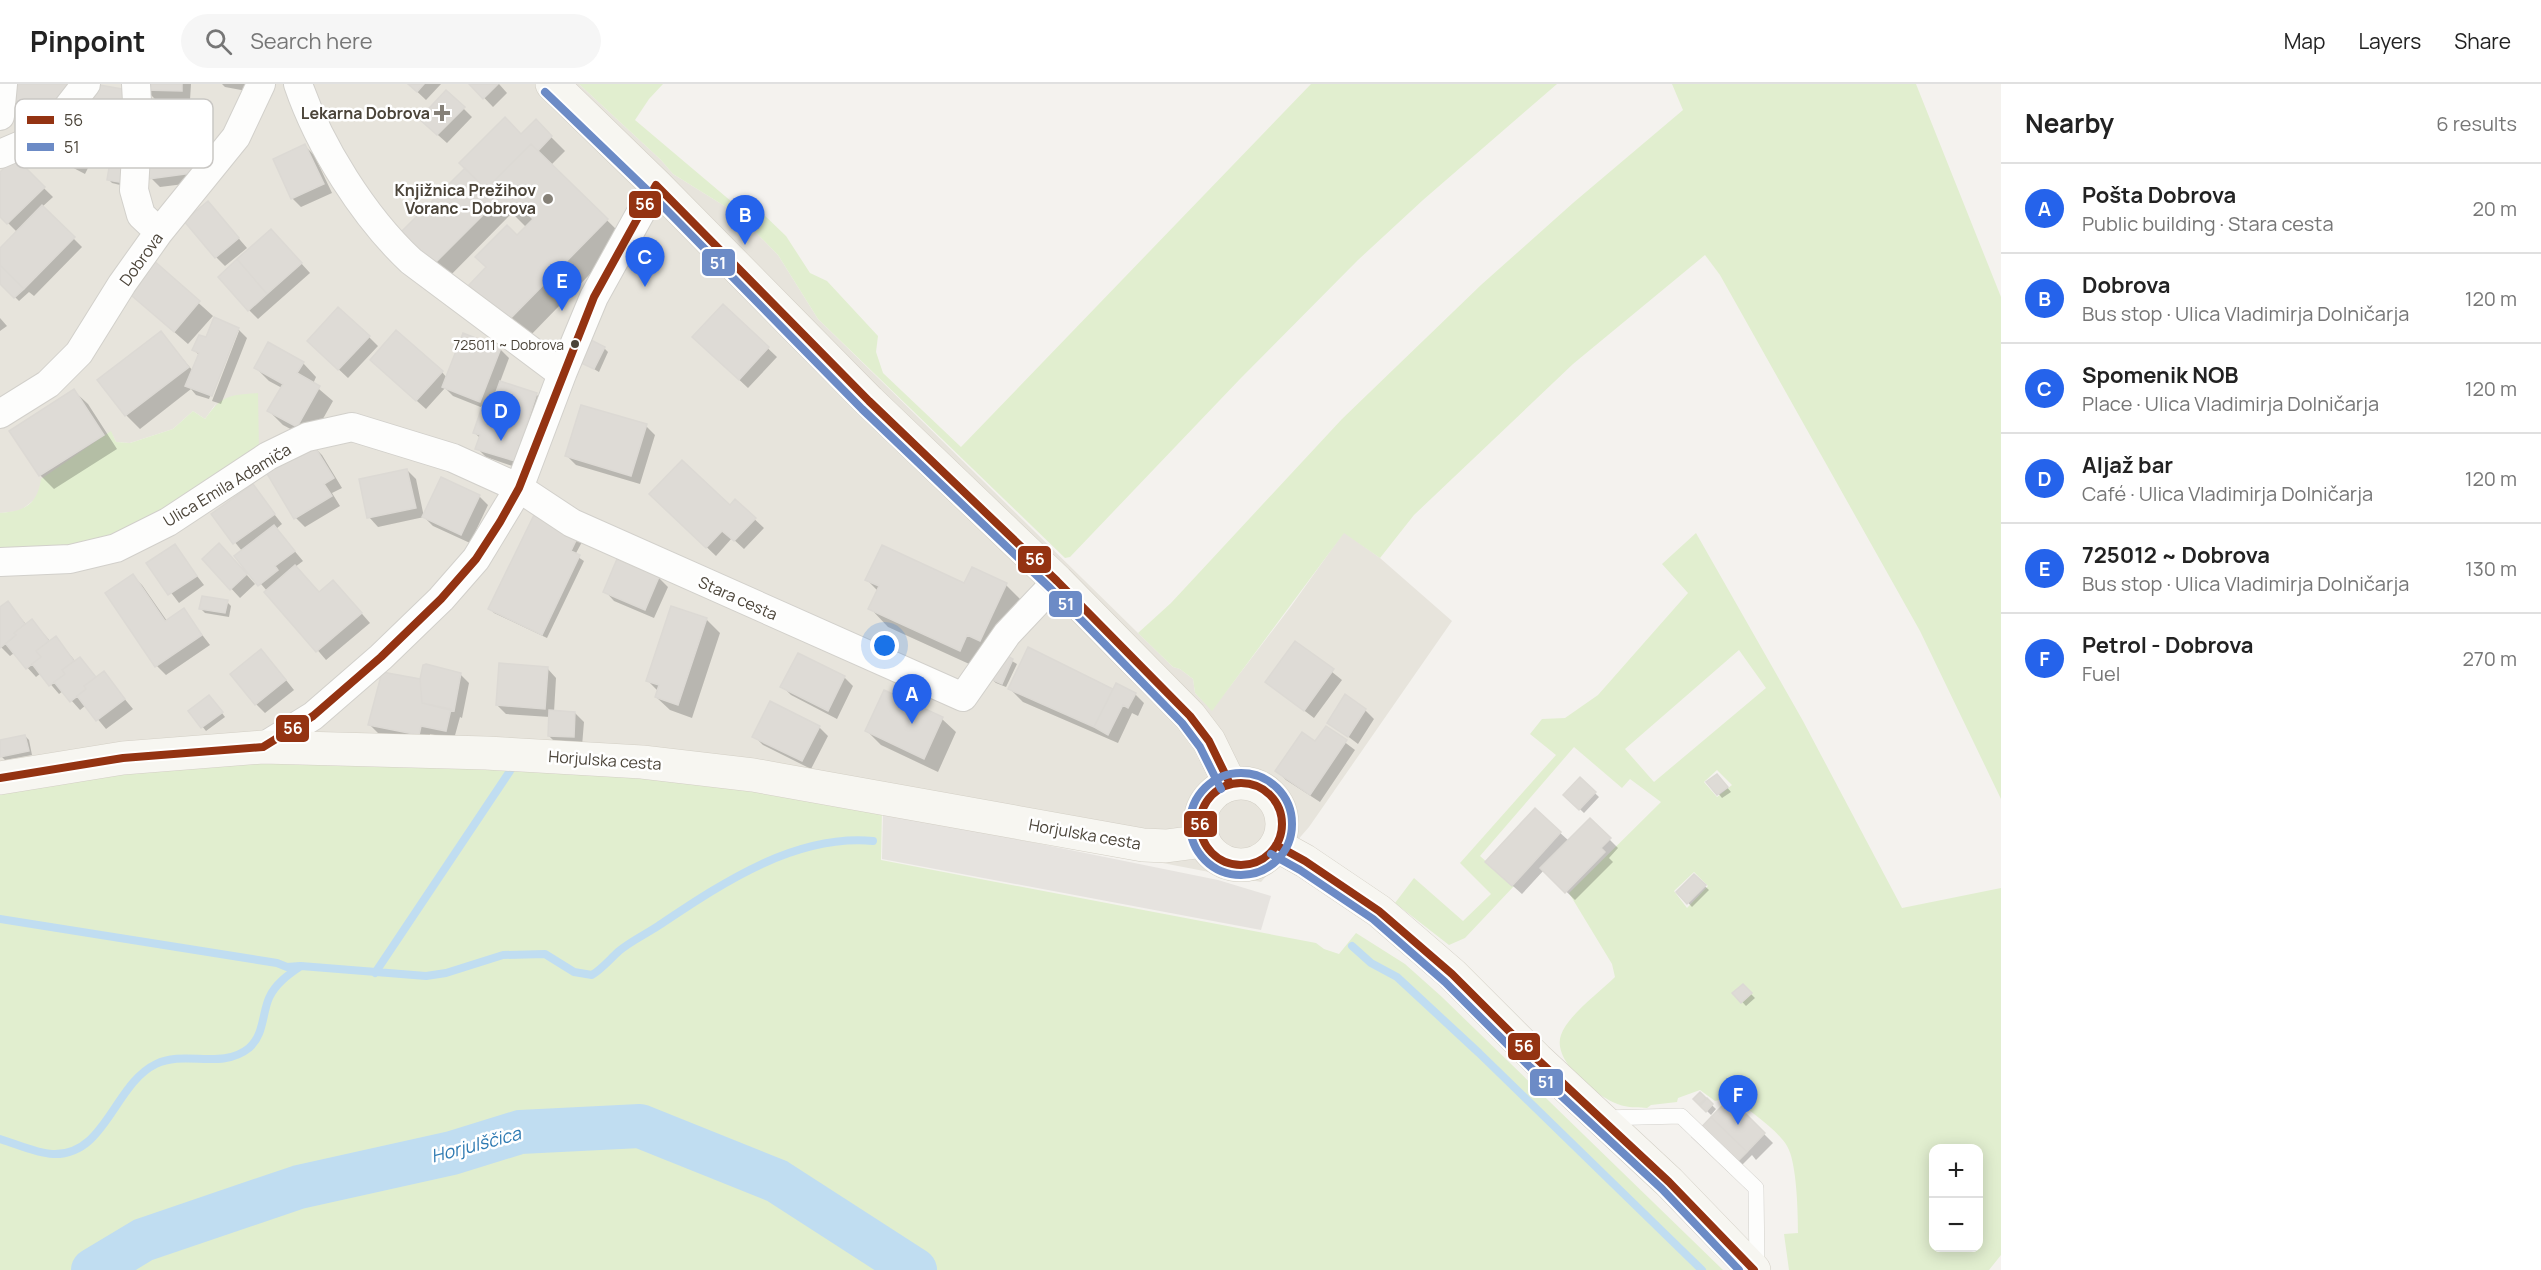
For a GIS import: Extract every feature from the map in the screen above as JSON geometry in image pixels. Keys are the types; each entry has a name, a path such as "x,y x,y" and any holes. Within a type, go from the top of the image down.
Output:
{"street":[{"path":"0,116 3,84"},
{"path":"74,99 86,84"},
{"path":"136,84 137,99"},
{"name":"Dobrova","path":"213,165 236,137 261,84"},
{"path":"298,84 323,139 351,188 390,242 411,261 562,374"},
{"path":"552,84 656,185 868,401 1056,581 1190,716 1209,741 1230,784"},
{"path":"0,154 15,148"},
{"path":"135,168 134,190 141,215 159,232"},
{"name":"Dobrova","path":"0,414 48,384 79,353 122,284 159,232 211,168"},
{"path":"263,747 313,716 381,657 441,599 476,559 519,488 594,297 656,185"},
{"name":"Ulica Emila Adamiča","path":"0,562 70,559 116,548 168,522 268,456 308,437 352,428 453,458 519,488"},
{"name":"Stara cesta","path":"519,488 572,523 963,697 1007,634 1056,581"},
{"name":"Horjulska cesta","path":"0,778 123,758 263,747 486,753 642,762 753,775 1143,845 1166,846 1204,841"},
{"path":"1244,783 1258,786 1274,799 1282,818 1281,833 1276,845 1266,856 1253,863 1239,865 1225,861 1213,853 1204,841 1200,827 1207,801 1217,791 1230,784 1244,783"},
{"path":"1276,845 1305,861 1379,910 1452,974 1669,1182 1756,1270"}],"lane":[{"path":"1600,1118 1681,1116 1756,1188 1756,1270"}],"shaded area":[{"path":"0,84 579,84 661,160 673,174 739,215 778,255 818,319 1173,667 1180,669 1193,679 1195,693 1212,710 1344,532 1380,558 1452,621 1309,827 1261,882 882,809 0,789 0,553 146,525 217,402 205,419 193,411 173,429 130,443 116,442 111,432 39,492 34,500 20,511 0,513"},
{"path":"883,812 1218,880 1271,896 1261,930 882,859"}],"green space":[{"path":"579,84 663,84 649,99 635,120 732,202 760,211 786,236 810,273 827,281 878,336 876,352 883,373 961,447 1311,84 1557,84 1423,200 1358,260 1240,379 1070,557 1065,558 818,319 778,255 739,215 673,174 661,160"},
{"path":"1672,84 1916,84 2001,297 2001,799 1920,631 1720,275 1705,255 1573,364 1414,515 1380,558 1344,533 1212,711 1195,693 1193,679 1180,669 1173,667 1138,633 1171,603 1342,419 1481,285 1683,110"},
{"path":"258,393 259,451 111,542 0,553 0,513 28,505 36,495 41,479 111,431 116,442 130,443 173,429 193,411 205,419 216,405 227,398"},
{"path":"1696,533 1803,721 1902,908 2001,888 2001,1255 1989,1270 1789,1270 1784,1234 1798,1233 1795,1176 1787,1146 1769,1126 1732,1097 1715,1101 1700,1090 1678,1098 1677,1102 1651,1105 1647,1108 1624,1106 1603,1097 1570,1068 1563,1057 1560,1046 1564,1028 1577,1012 1615,977 1612,964 1569,893 1661,802 1630,779 1622,788 1574,747 1480,856 1514,886 1465,938 1449,945 1395,903 1414,878 1463,921 1491,894 1460,863 1556,755 1530,734 1542,719 1565,718 1598,695 1688,593 1662,564","holes":["1739,650 1766,688 1654,782 1625,749","1717,770 1732,785 1717,797 1704,782","1694,872 1708,886 1687,908 1674,891"]},
{"path":"224,761 654,774 882,809 881,860 1316,943 1324,949 1339,954 1356,933 1405,964 1442,997 1723,1270 0,1270 0,789"}],"building":[{"path":"19,84 73,84 64,99 15,99 15,104 9,100"},
{"path":"94,84 134,91 132,99 91,99"},
{"path":"144,84 182,84 182,91 144,90"},
{"path":"408,84 424,84 417,92"},
{"path":"469,84 498,84 483,99"},
{"name":"Lekarna Dobrova","path":"446,90 465,107 437,135 419,119"},
{"path":"505,117 521,134 536,119 552,136 538,151 531,144 486,189 459,163"},
{"path":"305,144 324,184 291,199 273,159"},
{"path":"531,144 608,219 507,322 469,285 486,267 475,257 507,225 517,235 533,219 520,206 511,214 486,189"},
{"path":"15,157 15,168 26,168 45,187 7,224 0,217 0,172"},
{"path":"109,168 127,168 124,183 107,180"},
{"path":"148,168 191,168 192,173 149,179"},
{"path":"465,168 497,201 426,272 393,240"},
{"path":"208,201 239,238 215,258 184,221"},
{"path":"42,205 75,237 24,289 0,265 0,248"},
{"path":"271,229 302,263 267,294 237,259"},
{"path":"152,259 200,301 174,332 125,290"},
{"path":"237,259 267,294 248,311 218,277"},
{"path":"0,265 24,289 14,298 0,284"},
{"path":"723,304 769,347 739,380 692,337"},
{"path":"338,307 370,336 338,370 307,341"},
{"path":"214,317 239,328 212,396 185,386 199,353 192,350 199,335 206,337"},
{"path":"396,330 443,371 416,401 370,360"},
{"path":"161,331 189,367 125,416 97,380"},
{"path":"463,333 501,348 480,402 442,387"},
{"path":"591,340 605,347 594,369 581,363"},
{"path":"268,342 304,362 297,373 320,386 297,427 267,411 283,384 254,368"},
{"path":"500,381 537,393 515,461 475,449 480,435 473,433 482,407 490,409"},
{"path":"74,389 104,435 39,476 9,431"},
{"path":"581,405 647,424 631,476 565,456"},
{"path":"313,444 334,478 324,484 332,496 294,519 266,472"},
{"path":"682,460 730,505 735,499 756,518 734,541 722,531 706,548 649,494"},
{"path":"407,469 416,508 367,518 359,479"},
{"path":"441,477 480,495 461,535 422,517"},
{"path":"253,484 275,514 233,544 211,514"},
{"path":"534,515 578,536 571,551 580,555 542,635 488,609"},
{"path":"274,525 295,551 275,566 278,570 258,586 234,556"},
{"path":"219,543 247,574 230,590 202,559"},
{"path":"175,544 197,576 168,595 146,563"},
{"path":"882,545 964,583 972,567 1007,583 980,641 967,635 960,651 868,609 879,586 865,580"},
{"path":"617,559 659,577 645,610 603,592"},
{"path":"295,565 319,592 333,580 362,613 316,652 264,592"},
{"path":"133,574 165,621 184,608 202,635 155,667 105,593"},
{"path":"202,596 228,600 225,613 199,609"},
{"path":"8,601 25,624 0,648 0,607"},
{"path":"671,606 707,618 678,705 655,697 659,685 646,681"},
{"path":"32,619 49,641 36,651 41,657 26,669 6,644 16,635 14,633"},
{"path":"56,636 74,661 62,670 65,674 49,686 32,664 41,657 36,651"},
{"path":"1295,641 1334,669 1304,711 1265,682"},
{"path":"1028,647 1113,689 1094,727 1008,689"},
{"path":"261,649 286,680 255,705 230,674"},
{"path":"798,653 845,676 828,711 780,687"},
{"path":"1002,653 1013,659 1002,684 991,679"},
{"path":"80,657 96,677 84,686 86,689 70,702 54,682 65,674 62,670"},
{"path":"499,663 548,667 545,709 496,705"},
{"path":"423,665 461,673 454,711 422,703 420,679"},
{"path":"104,671 125,699 96,721 77,696 86,689 84,686"},
{"path":"382,672 420,679 422,703 451,709 446,731 421,726 419,735 368,725"},
{"path":"1116,683 1136,693 1128,708 1123,705 1108,735 1094,727"},
{"path":"884,690 943,717 924,759 865,731"},
{"path":"1345,694 1366,709 1348,737 1327,723"},
{"path":"209,695 223,712 201,728 188,711"},
{"path":"770,701 820,726 802,761 752,737"},
{"path":"549,710 575,712 574,737 548,736"},
{"path":"1326,726 1347,740 1310,795 1275,771 1302,732 1315,741"},
{"path":"25,735 29,751 0,757 0,740"},
{"path":"1717,774 1728,787 1717,795 1706,782"},
{"path":"1580,777 1596,792 1579,810 1563,795"},
{"path":"1535,808 1561,832 1512,886 1485,862"},
{"path":"1590,818 1611,838 1601,848 1605,852 1565,893 1540,868"},
{"path":"1694,874 1706,885 1687,904 1676,892"},
{"path":"1743,984 1752,993 1741,1003 1732,993"},
{"path":"1700,1092 1706,1098 1699,1105 1693,1099"},
{"path":"1707,1098 1713,1104 1706,1112 1700,1106"},
{"path":"1730,1098 1765,1133 1747,1152 1711,1117"},
{"path":"1711,1117 1747,1152 1728,1171 1692,1137"}],"waterway":[{"path":"375,973 510,771"},
{"path":"0,1139 53,1154 71,1152 86,1144 98,1132 130,1087 156,1064 167,1060 227,1058 249,1048 260,1031 267,1004 275,988 301,966 426,976 446,973 503,955 545,954 574,972 592,975 628,944 707,894 760,865 815,845 844,841 873,841"},
{"path":"0,919 277,963 287,967 300,966"},
{"path":"1352,946 1371,963 1397,977 1479,1053 1702,1270"},
{"name":"Horjulščica","path":"93,1270 143,1240 299,1187 452,1153 520,1132 640,1126 777,1181 915,1270"}],"transit line":[{"name":"51","path":"545,92 649,192 862,409 1050,588 1182,723 1200,747 1221,789"},
{"name":"56","path":"0,778 123,758 263,747 313,716 381,657 441,599 476,559 500,522 519,488 594,297 656,185 869,401 1057,581 1190,716 1209,741 1230,784"},
{"name":"51","path":"1241,773 1261,777 1277,788 1288,804 1292,824 1288,844 1277,860 1261,871 1241,875 1221,871 1205,860 1194,844 1190,824 1194,804 1205,788 1221,777 1241,773"},
{"name":"56","path":"1241,783 1257,787 1270,795 1278,808 1282,824 1278,840 1270,853 1257,861 1241,865 1225,861 1212,853 1204,840 1200,824 1204,808 1212,795 1225,787 1241,783"},
{"name":"56","path":"1276,845 1305,861 1379,911 1452,974 1537,1059 1669,1182 1754,1270"},
{"name":"51","path":"1271,854 1300,870 1373,919 1445,982 1530,1067 1662,1189 1739,1270"}],"place":[{"name":"Lekarna Dobrova","path":"442,113"},
{"name":"Knjižnica Prežihov Voranc - Dobrova","path":"548,199"},
{"name":"Dobrova","path":"745,245"},
{"name":"Spomenik NOB","path":"645,287"},
{"name":"725012 ~ Dobrova","path":"562,311"},
{"name":"725011 ~ Dobrova","path":"575,344"},
{"name":"Aljaž bar","path":"501,441"},
{"name":"Pošta Dobrova","path":"912,724"},
{"name":"Petrol - Dobrova","path":"1738,1125"}]}
